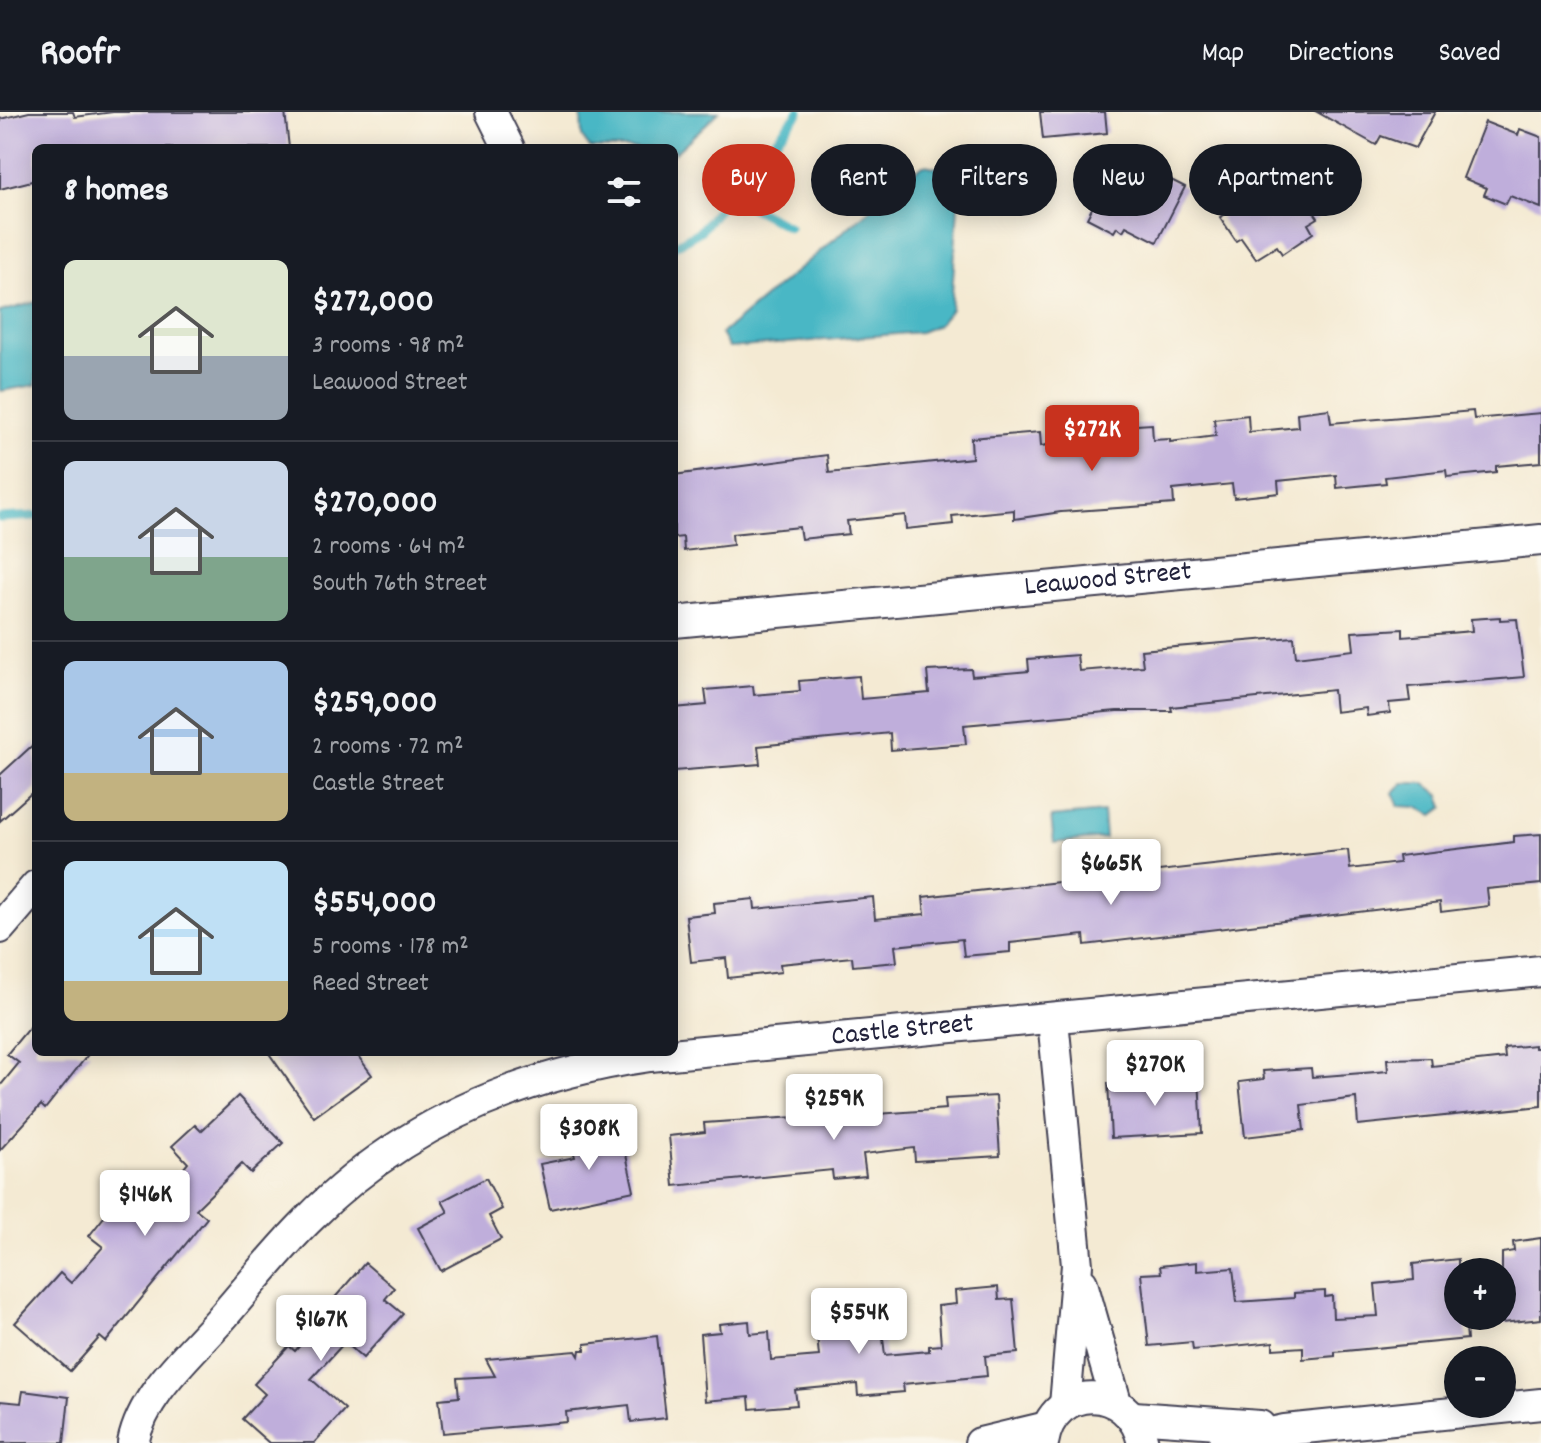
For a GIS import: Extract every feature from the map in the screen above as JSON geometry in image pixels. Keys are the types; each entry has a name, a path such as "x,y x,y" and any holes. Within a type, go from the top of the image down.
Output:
{"street":[{"path":"491,112 507,144"},
{"name":"Leawood Street","path":"678,622 1541,540"},
{"path":"0,928 32,891"},
{"name":"Castle Street","path":"678,1052 1053,1020 1541,971"},
{"path":"1053,1020 1077,1265 1131,1421"},
{"name":"Castle Street","path":"133,1443 149,1401 306,1222 375,1161 440,1120 507,1089 576,1068 639,1056"},
{"path":"1052,1425 1077,1265"},
{"path":"980,1443 1052,1425 1090,1397 1131,1421 1285,1430"},
{"path":"1224,1443 1285,1430 1541,1404"}],"water":[{"path":"581,112 719,112 678,150 678,144 587,144 582,137"},
{"path":"923,165 932,166 932,216 957,216 951,309 938,325 920,332 729,348 721,334 862,216 916,216 916,171"},
{"path":"32,303 32,386 0,391 0,312"},
{"path":"1403,783 1424,783 1440,795 1444,807 1433,815 1417,807 1399,806 1393,793"},
{"path":"1103,812 1105,838 1054,843 1051,817"}],"building":[{"path":"29,112 73,112 75,117 113,112 285,112 289,144 32,144 32,181 0,189 0,119"},
{"path":"1040,112 1105,112 1107,133 1043,139"},
{"path":"1317,112 1435,112 1415,148 1381,136 1376,145"},
{"path":"1485,122 1518,135 1520,129 1541,137 1541,208 1510,196 1506,204 1484,195 1487,188 1463,178"},
{"path":"1173,181 1185,187 1173,211"},
{"path":"1170,216 1157,242 1126,226 1123,231 1117,227 1114,232 1087,218"},
{"path":"1220,217 1318,218 1308,224 1313,233 1282,254 1277,246 1256,259 1241,238 1236,241"},
{"path":"1329,409 1331,423 1473,411 1474,419 1541,413 1541,462 1496,466 1496,472 1447,477 1446,470 1385,477 1386,483 1337,488 1336,475 1278,481 1279,493 1234,498 1232,484 1173,490 1174,504 1061,512 1014,519 1014,510 952,516 953,524 906,529 905,515 847,521 849,534 801,539 799,527 732,534 733,545 684,551 683,537 678,538 678,474 827,455 829,473 972,458 971,438 1040,432 1041,446 1121,444 1120,426 1152,424 1153,440 1170,439 1170,442 1216,436 1214,419 1248,415 1249,432 1298,427 1297,413"},
{"path":"1471,619 1517,619 1524,677 1408,687 1410,701 1389,703 1390,713 1367,716 1366,708 1335,712 1333,690 1171,707 1172,711 1117,711 964,725 966,744 891,750 890,733 758,746 760,764 678,771 678,708 707,705 705,690 753,686 754,695 800,691 799,681 859,676 861,699 929,693 927,671 971,669 972,676 1029,671 1028,659 1077,655 1079,671 1143,666 1141,650 1294,637 1296,657 1354,650 1352,632 1403,629 1403,637 1472,631"},
{"path":"32,746 32,793 0,821 0,775"},
{"path":"1541,834 1541,884 1487,889 1489,906 1441,912 1440,902 1085,945 1084,935 1010,943 1010,952 964,956 962,939 895,946 897,962 853,966 852,957 780,964 781,972 728,978 726,958 691,962 686,916 715,913 714,903 754,899 755,909 873,897 875,919 925,914 923,897 1348,850 1350,869 1399,863 1398,856 1514,842 1514,836"},
{"path":"32,1024 32,1056 87,1056 45,1109 41,1105 0,1150 0,1086 19,1063 7,1054"},
{"path":"1534,1045 1534,1048 1541,1048 1541,1106 1358,1125 1356,1098 1301,1105 1304,1130 1245,1137 1239,1082 1264,1079 1263,1071 1311,1068 1312,1077 1388,1071 1387,1059 1431,1058 1432,1066 1505,1058 1504,1048"},
{"path":"271,1056 358,1056 372,1075 314,1117"},
{"path":"1199,1078 1202,1133 1111,1138 1108,1083"},
{"path":"238,1096 283,1143 251,1173 242,1164 196,1209 207,1218 106,1342 100,1337 70,1371 15,1323 60,1273 71,1283 103,1247 89,1236 119,1198 125,1203 139,1185 158,1200 188,1163 172,1146 195,1125 201,1131"},
{"path":"996,1096 1000,1156 915,1161 914,1148 863,1154 866,1176 833,1179 832,1170 674,1186 669,1136 705,1132 704,1123 828,1115 827,1110 877,1104 878,1114 946,1109 945,1099"},
{"path":"621,1132 634,1191 550,1209 540,1164 575,1157 571,1142"},
{"path":"486,1178 502,1209 489,1216 501,1239 441,1271 418,1228 448,1212 442,1201"},
{"path":"1541,1238 1541,1319 1516,1322 1516,1258 1502,1258 1502,1253 1514,1251 1513,1242"},
{"path":"1444,1261 1444,1330 1466,1330 1467,1339 1335,1352 1335,1356 1303,1359 1303,1347 1273,1349 1273,1342 1193,1350 1192,1342 1149,1346 1141,1274 1161,1273 1160,1266 1197,1262 1197,1271 1233,1268 1237,1302 1294,1298 1294,1293 1325,1291 1325,1297 1332,1296 1333,1318 1378,1316 1375,1284 1414,1280 1413,1264"},
{"path":"365,1263 394,1288 385,1299 403,1314 363,1358 345,1342 311,1379 345,1409 314,1443 269,1443 242,1419 265,1394 254,1384 289,1346 295,1351 336,1305 331,1302"},
{"path":"998,1287 999,1300 1013,1299 1018,1353 985,1356 987,1376 903,1384 904,1392 858,1396 857,1384 795,1390 797,1405 750,1409 749,1397 705,1401 700,1334 720,1332 719,1324 749,1321 750,1334 769,1332 771,1360 819,1356 817,1336 882,1330 885,1355 929,1351 929,1346 941,1345 938,1306 956,1304 955,1291"},
{"path":"657,1336 666,1418 631,1422 629,1405 566,1412 567,1422 443,1433 439,1399 459,1397 457,1378 495,1376 486,1359 576,1351 579,1356 580,1350 585,1350 585,1344"},
{"path":"23,1391 69,1397 64,1443 0,1443 0,1401 21,1403"}],"waterway":[{"path":"678,244 700,231 799,112"},
{"path":"768,216 789,227"},
{"path":"0,518 32,516"}]}
